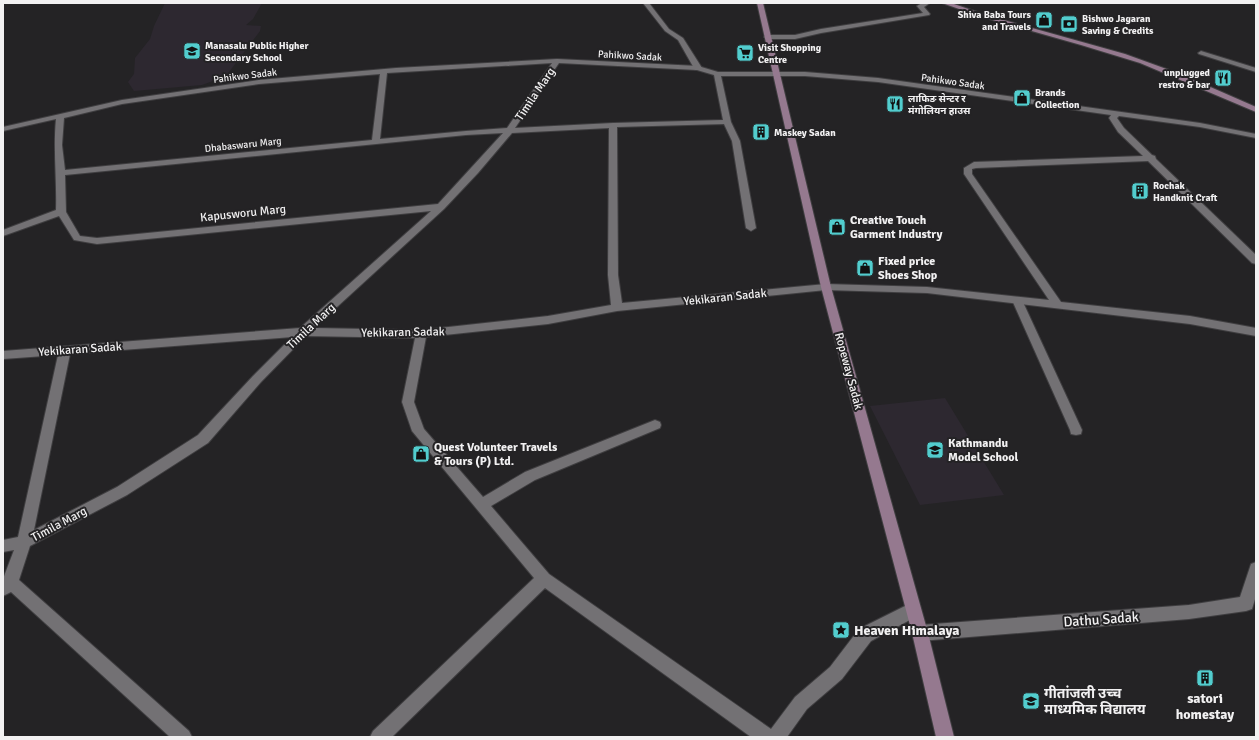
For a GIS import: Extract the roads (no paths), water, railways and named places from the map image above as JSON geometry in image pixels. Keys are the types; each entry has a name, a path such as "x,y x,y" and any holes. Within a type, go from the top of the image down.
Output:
{"main road":[{"name":"Ropeway Sadak","path":"760,3 826,287 920,632 945,737"},
{"path":"945,3 977,14 1124,56 1256,110"}],"street":[{"path":"646,3 667,30 681,39 698,68"},
{"path":"767,37 795,37 927,14 920,6 926,3"},
{"path":"1201,53 1256,70"},
{"name":"Pahikwo Sadak","path":"3,129 122,102 244,85 384,71 557,61 698,68 717,74 805,74 878,80 1200,125 1256,136"},
{"name":"Timila Marg","path":"3,546 24,542 122,491 203,440 257,379 303,332 441,206 475,172 510,130 557,61"},
{"path":"376,142 384,71"},
{"path":"717,74 727,122 736,141 751,228"},
{"path":"1116,114 1114,118 1121,130 1152,158 1256,261"},
{"path":"3,233 61,212 61,173 58,145 60,116"},
{"name":"Dhabaswaru Marg","path":"61,173 466,133 613,125 727,122"},
{"path":"613,125 613,275 617,307"},
{"path":"1058,305 968,174 968,168 974,165 1152,158"},
{"name":"Kapusworu Marg","path":"61,212 77,238 97,241 441,206"},
{"name":"Yekikaran Sadak","path":"3,355 303,332 421,334 548,320 617,307 826,287 927,290 1190,320 1256,332"},
{"path":"1017,300 1076,430"},
{"path":"421,334 408,402 418,430 544,579 766,737"},
{"name":"Timila Marg","path":"7,585 24,542 65,350"},
{"path":"481,504 530,476 655,425"},
{"name":"Dathu Sadak","path":"920,632 1189,612 1246,604 1256,569"},
{"path":"378,737 544,579"},
{"path":"7,585 183,737"},
{"path":"776,737 801,703 836,673 865,635 913,610"}],"place":[{"name":"Shiva Baba Tours and Travels","path":"1044,20"},
{"name":"Bishwo Jagaran Saving & Credits","path":"1069,24"},
{"name":"Manasalu Public Higher Secondary School","path":"192,51"},
{"name":"Visit Shopping Centre","path":"745,53"},
{"name":"unplugged restro & bar","path":"1223,78"},
{"name":"Brands Collection","path":"1022,98"},
{"name":"लाफिङ सेन्टर र मंगोलियन हाउस","path":"895,104"},
{"name":"Maskey Sadan","path":"761,132"},
{"name":"Rochak Handknit Craft","path":"1140,191"},
{"name":"Creative Touch Garment Industry","path":"837,227"},
{"name":"Fixed price Shoes Shop","path":"865,268"},
{"name":"Kathmandu Model School","path":"935,450"},
{"name":"Quest Volunteer Travels & Tours (P) Ltd.","path":"421,454"},
{"name":"Heaven Himalaya","path":"841,630"},
{"name":"satori homestay","path":"1205,678"},
{"name":"गीतांजली उच्च माध्यमिक विद्यालय","path":"1031,701"}]}
